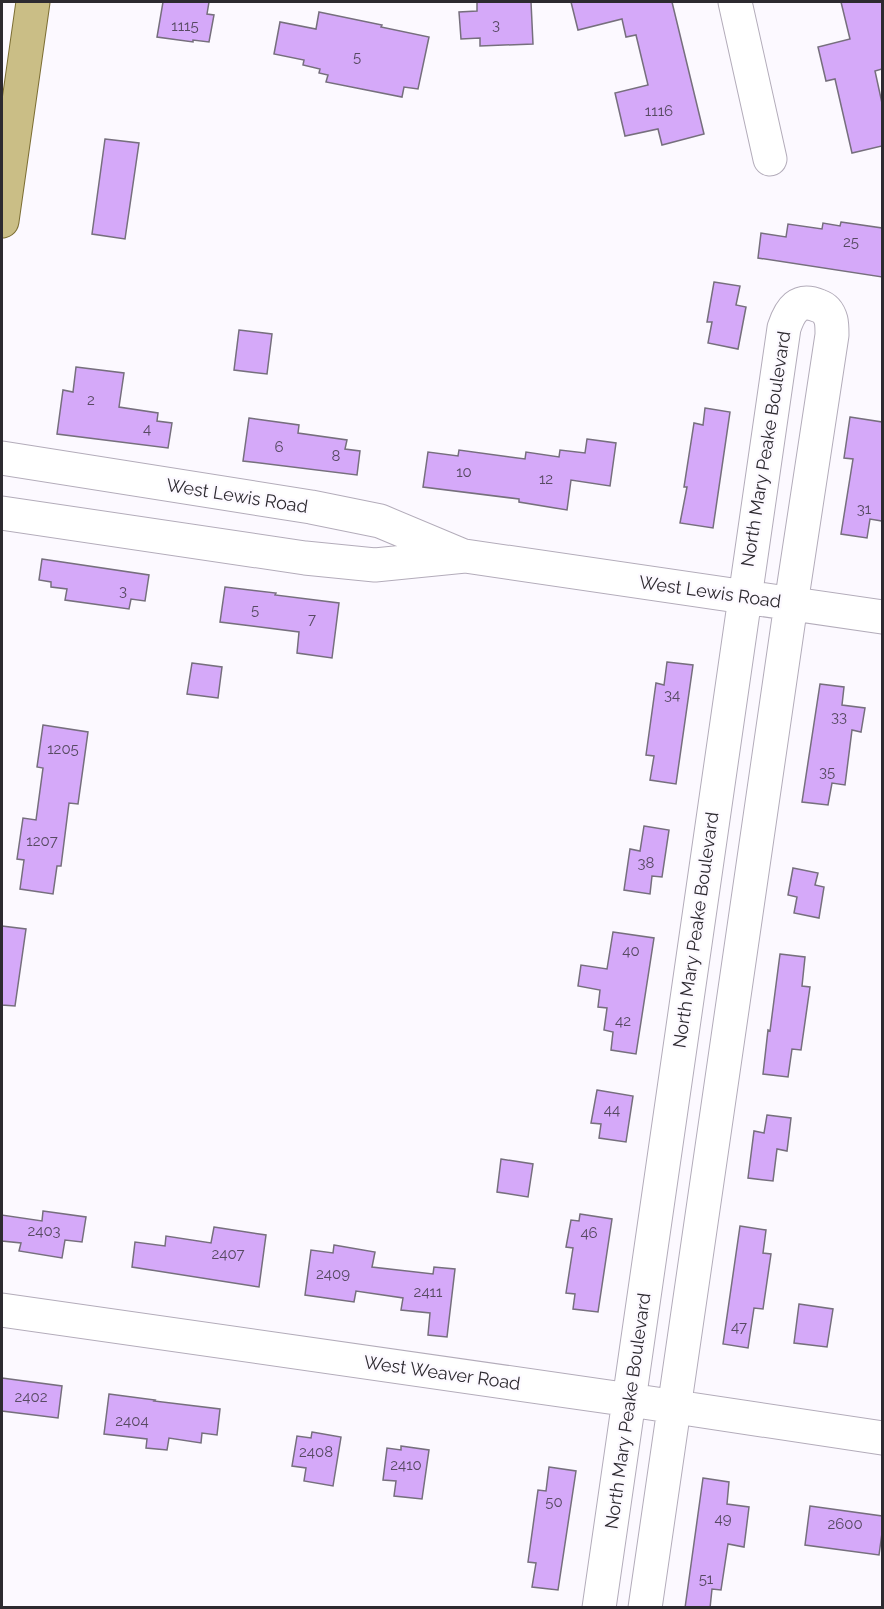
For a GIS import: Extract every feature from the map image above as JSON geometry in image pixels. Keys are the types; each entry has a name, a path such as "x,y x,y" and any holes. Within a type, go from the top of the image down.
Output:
{"main road":[{"path":"2,221 33,2"}],"street":[{"path":"735,2 770,159"},
{"name":"North Mary Peake Boulevard","path":"599,1608 784,327 789,313 798,304 810,302 825,308 831,319 832,335 645,1608"},
{"name":"West Lewis Road","path":"2,458 311,507 380,521 465,556 882,617"},
{"name":"West Lewis Road","path":"2,513 305,558 375,565 465,556"},
{"name":"West Weaver Road","path":"2,1310 882,1438"}],"building":[{"path":"163,2 209,2 207,14 214,15 209,42 157,37"},
{"path":"477,2 531,2 533,44 480,46 480,38 461,39 459,12 477,11"},
{"path":"571,2 672,2 704,134 662,145 658,129 625,136 615,93 648,85 636,35 626,37 622,19 578,30"},
{"path":"841,2 882,2 882,69 875,71 882,103 882,146 852,153 835,79 826,81 818,47 850,39"},
{"path":"319,12 429,37 418,89 404,87 402,97 326,82 328,75 319,73 320,69 303,65 304,60 274,54 280,22 316,29"},
{"path":"105,139 139,143 125,239 92,234"},
{"path":"841,222 882,228 882,277 758,258 761,233 786,237 788,224 822,229 823,223 840,226"},
{"path":"714,282 740,286 736,305 746,307 738,349 708,343 712,322 707,322"},
{"path":"239,330 272,334 267,374 234,370"},
{"path":"76,367 124,373 119,407 158,413 157,421 172,423 168,448 57,434 63,390 73,392"},
{"path":"705,408 730,412 713,528 680,523 687,487 684,487 694,423 703,425"},
{"path":"850,417 882,422 882,521 870,519 867,538 841,534 853,459 844,458"},
{"path":"249,418 299,425 298,433 347,440 345,449 360,451 357,475 243,461"},
{"path":"587,439 616,443 610,486 571,480 567,510 519,502 519,499 423,487 428,452 458,456 459,450 525,459 526,452 559,457 560,450 585,453"},
{"path":"42,559 149,575 145,601 131,599 129,609 65,600 67,589 51,587 51,582 39,580"},
{"path":"225,587 339,603 332,658 297,653 299,632 220,622"},
{"path":"667,662 693,665 676,784 650,780 654,756 646,755 656,683 664,685"},
{"path":"192,663 222,667 218,698 187,694"},
{"path":"820,684 844,687 842,705 865,708 861,732 852,730 845,785 832,783 828,805 802,802"},
{"path":"43,725 88,732 78,804 69,803 61,866 57,866 53,894 20,889 24,860 17,859 23,818 36,820 43,768 37,767"},
{"path":"644,826 669,830 662,877 652,876 650,894 624,890 630,849 640,851"},
{"path":"793,868 818,873 815,885 824,887 819,918 794,913 797,897 788,895"},
{"path":"2,926 26,929 15,1006 2,1005"},
{"path":"613,932 654,938 636,1054 611,1050 613,1032 604,1030 607,1008 598,1007 600,990 578,986 581,965 607,969"},
{"path":"780,954 805,957 802,986 810,987 801,1050 792,1049 788,1077 763,1074"},
{"path":"597,1090 633,1096 626,1142 599,1138 601,1124 591,1123"},
{"path":"767,1115 791,1118 787,1151 777,1149 773,1181 748,1178 754,1131 764,1133"},
{"path":"501,1159 533,1164 528,1197 497,1192"},
{"path":"43,1211 86,1217 82,1242 65,1240 62,1258 19,1251 21,1243 2,1241 2,1215 42,1221"},
{"path":"580,1214 612,1219 598,1312 573,1309 575,1294 566,1293 573,1248 566,1247 571,1220 579,1221"},
{"path":"740,1226 766,1230 763,1253 771,1254 763,1309 754,1308 748,1348 723,1344"},
{"path":"214,1227 266,1235 259,1287 132,1267 135,1242 165,1246 166,1236 211,1243"},
{"path":"334,1245 375,1252 372,1267 433,1274 434,1267 455,1269 447,1337 428,1335 430,1313 401,1310 403,1298 356,1291 354,1302 305,1295 311,1250 333,1253"},
{"path":"799,1304 833,1309 827,1347 794,1343"},
{"path":"2,1378 62,1386 58,1418 2,1411"},
{"path":"109,1394 220,1409 217,1435 202,1433 201,1443 169,1438 167,1450 146,1448 147,1439 104,1434"},
{"path":"312,1432 341,1437 333,1486 304,1481 306,1468 292,1466 297,1436 311,1438"},
{"path":"401,1446 429,1450 422,1499 394,1496 396,1481 383,1480 387,1448 401,1450"},
{"path":"549,1467 576,1471 558,1590 532,1587 536,1563 528,1562 538,1490 546,1491"},
{"path":"703,1478 729,1482 727,1504 749,1507 744,1547 728,1544 721,1590 712,1589 710,1608 685,1608"},
{"path":"810,1506 882,1516 879,1555 805,1545"}]}
